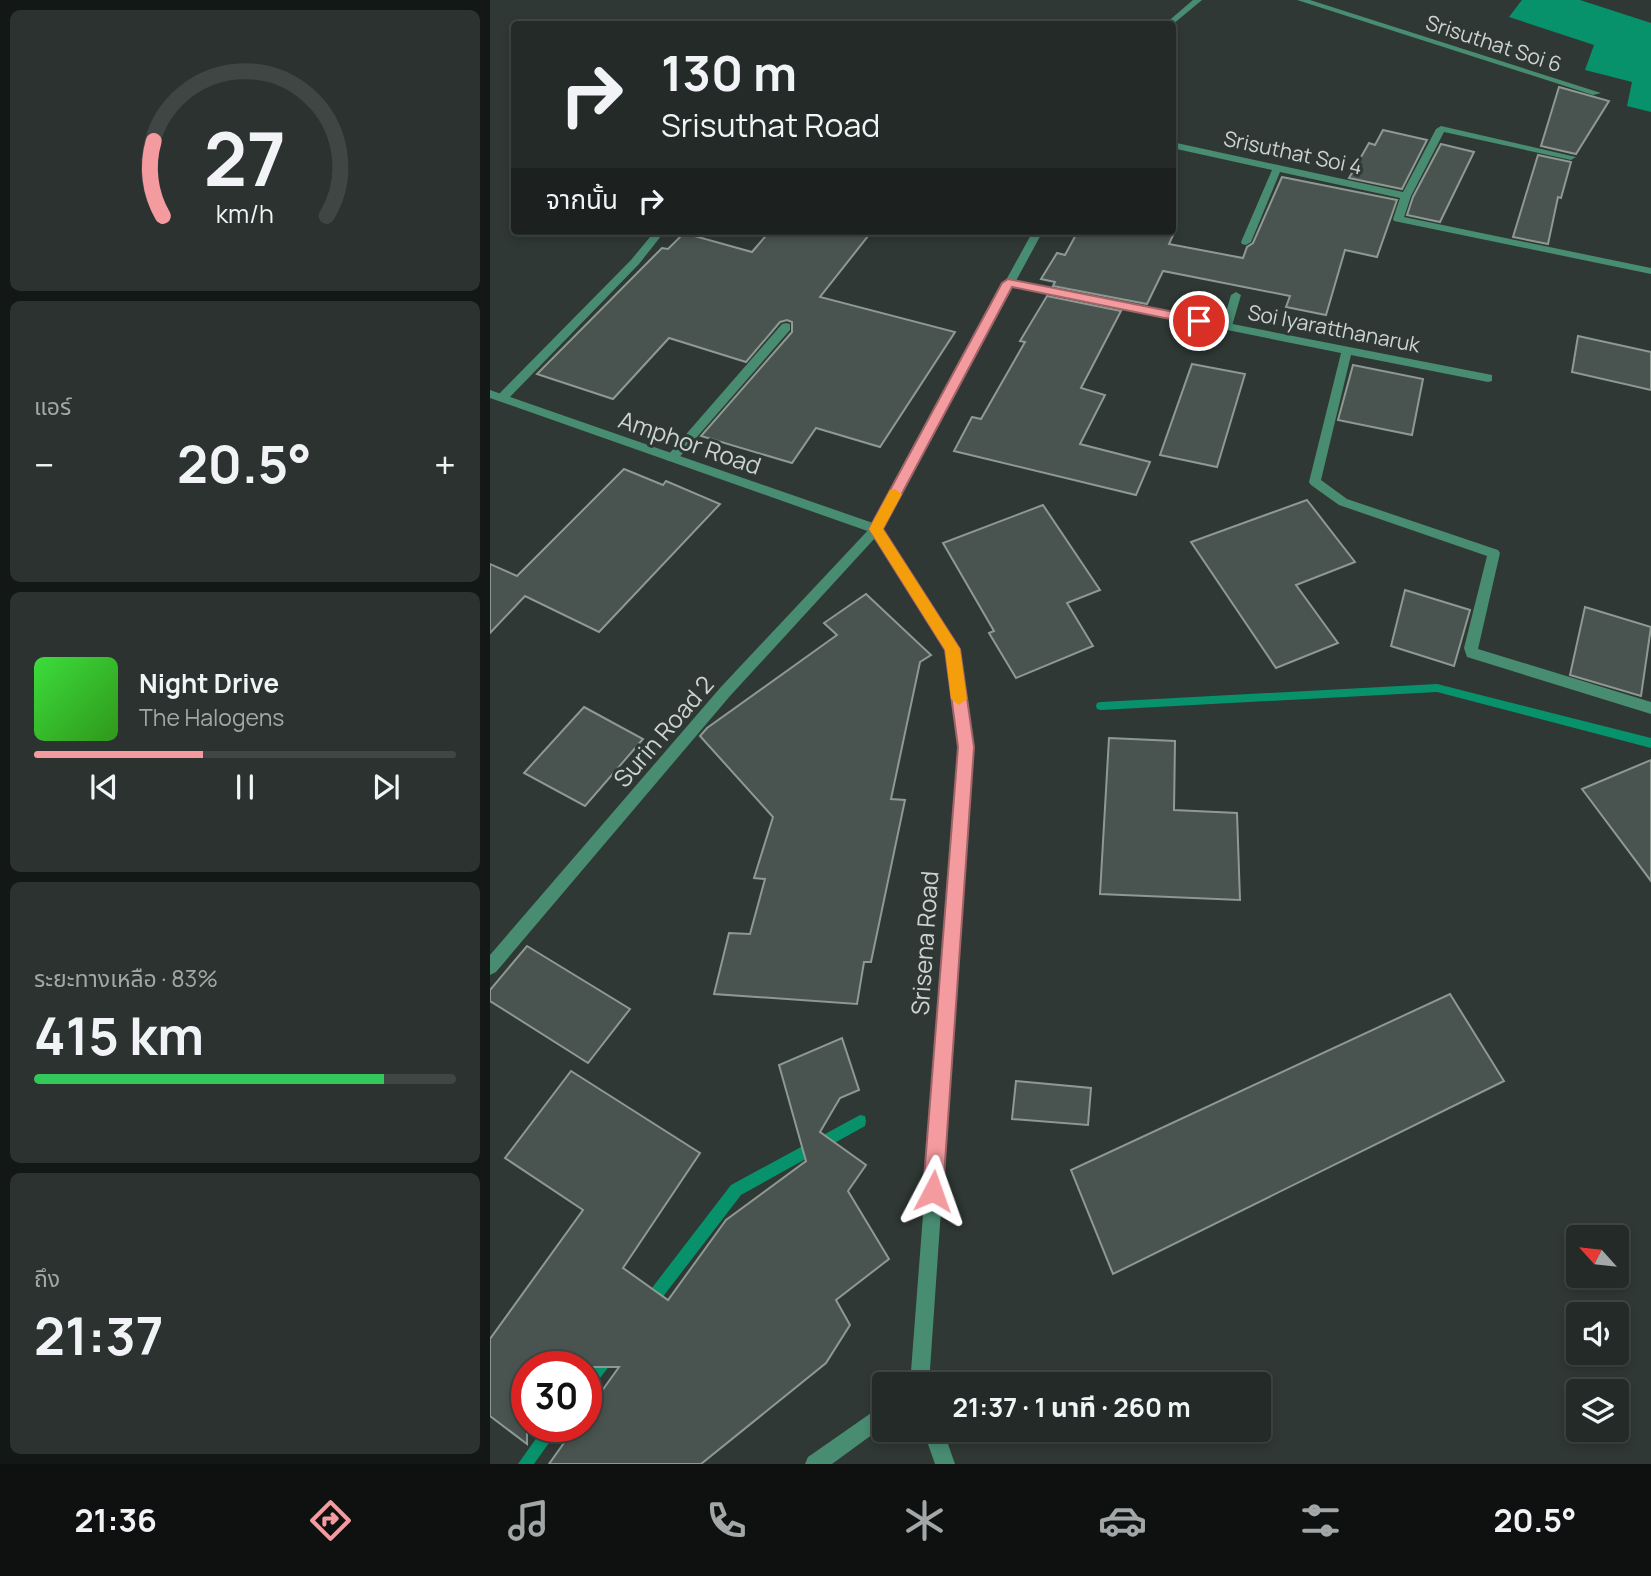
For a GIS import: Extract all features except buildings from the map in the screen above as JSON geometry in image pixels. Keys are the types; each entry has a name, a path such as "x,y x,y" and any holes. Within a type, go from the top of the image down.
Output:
{"street":[{"path":"1173,21 1198,0"},
{"name":"Srisuthat Soi 6","path":"1301,0 1596,93"},
{"path":"1571,157 1441,129 1406,196 1398,219 1651,271"},
{"name":"Srisuthat Soi 4","path":"1176,146 1406,196"},
{"path":"1246,242 1277,168"},
{"path":"496,396 635,262 657,235"},
{"name":"Surin Road 2","path":"490,967 725,692 876,529 1036,235"},
{"name":"Soi Iyaratthanaruk","path":"1008,283 1488,378"},
{"path":"1227,326 1236,295"},
{"path":"672,458 786,327"},
{"path":"1346,350 1315,482 1343,502 1494,553 1472,653 1651,708"},
{"name":"Amphor Road","path":"496,396 876,529"},
{"name":"Srisena Road","path":"876,529 952,649 966,747 921,1372"},
{"path":"815,1464 872,1424"},
{"path":"937,1442 945,1464"}],"shaded area":[{"path":"1522,0 1580,0 1651,23 1651,112 1627,106 1632,82 1585,70 1594,45 1509,17"}],"waterway":[{"path":"1101,706 1437,688 1651,743"},
{"path":"650,1302 736,1190 860,1121"},
{"path":"602,1364 608,1356"},
{"path":"525,1464 542,1442"}],"slow traffic":[{"path":"895,494 876,529 952,649 959,699"}],"route":[{"path":"933,1191 966,747 952,649 876,529 1008,283 1199,321"}]}
